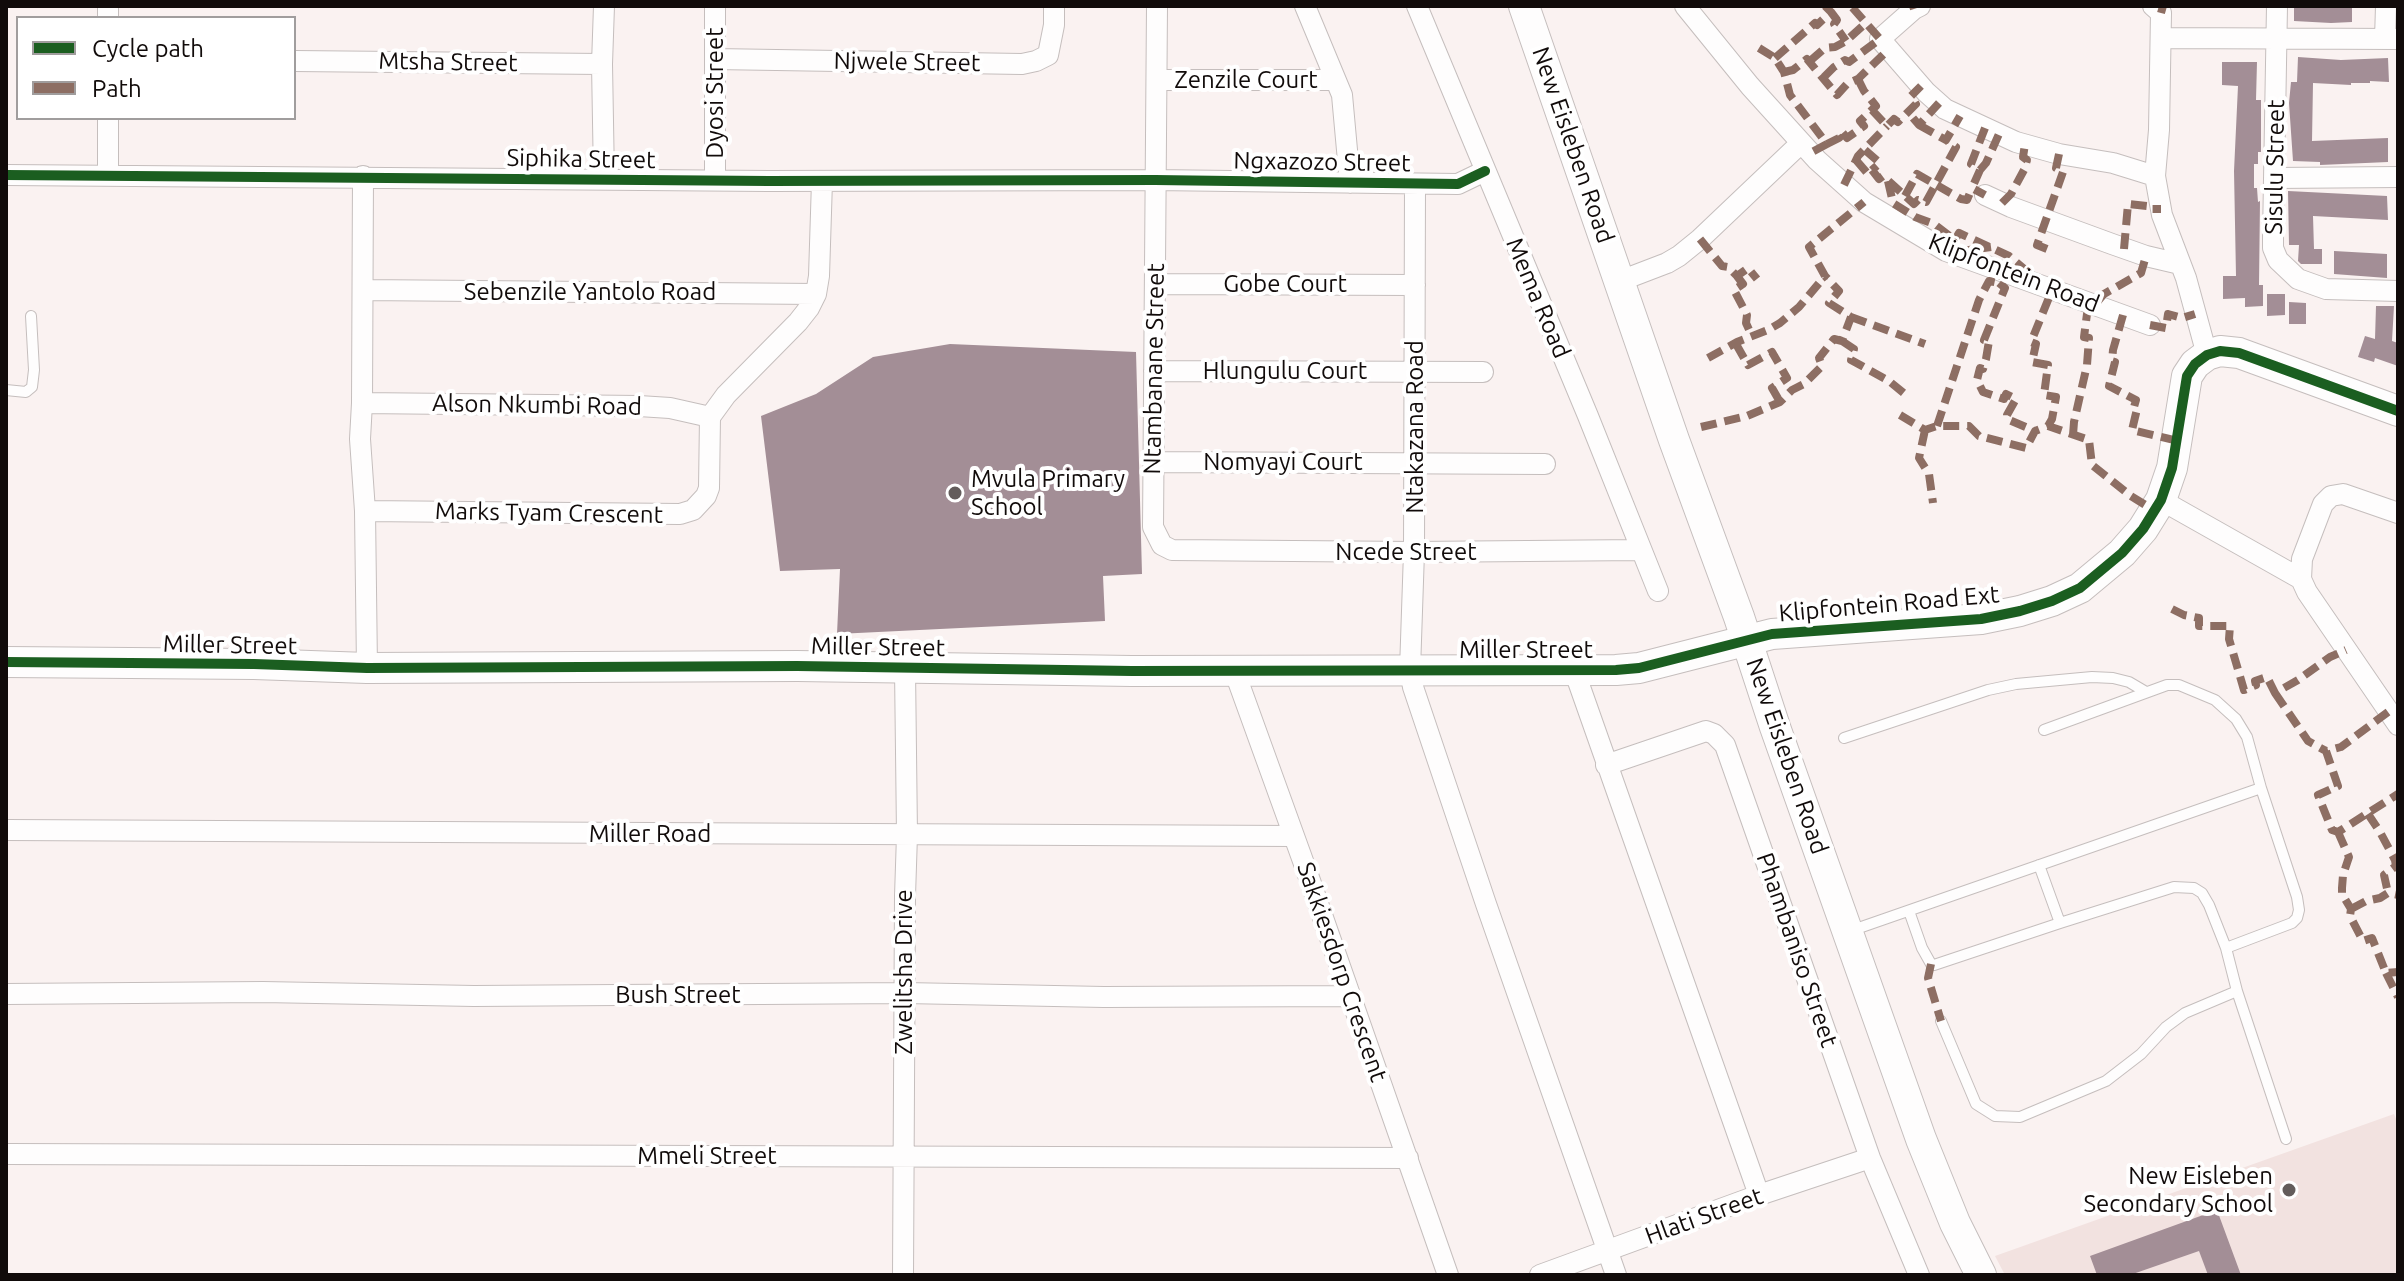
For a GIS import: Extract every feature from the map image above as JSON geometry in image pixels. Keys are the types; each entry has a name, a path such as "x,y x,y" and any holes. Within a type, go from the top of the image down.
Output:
{"street":[{"path":"604,6 604,179"},
{"name":"Dyosi Street","path":"715,6 715,180"},
{"name":"Njwele Street","path":"715,59 1022,64 1048,55 1053,36 1054,6"},
{"name":"Ntambanane Street","path":"1157,6 1153,527 1162,545 1172,550"},
{"path":"1305,6 1342,95 1350,183"},
{"name":"Mema Road","path":"1417,6 1658,591"},
{"name":"New Eisleben Road","path":"1524,6 1674,440 1932,1166 1981,1275"},
{"name":"Klipfontein Road","path":"1685,6 1801,143 1864,202 1946,251 2150,325"},
{"path":"1920,6 1880,39 1945,109 2016,142 2059,154 2113,163 2155,176"},
{"path":"2153,6 2161,13 2155,176 2162,215 2207,355 2220,351 2239,353 2398,411"},
{"name":"Sisulu Street","path":"2277,6 2273,248 2278,260 2298,279 2326,289 2398,291"},
{"path":"2161,38 2391,39 2386,6"},
{"name":"Mtsha Street","path":"296,61 602,64"},
{"name":"Zenzile Court","path":"1157,80 1335,80"},
{"path":"108,120 108,175"},
{"path":"1620,281 1679,256 1801,143"},
{"name":"Ngxazozo Street","path":"1155,180 1458,184 1485,171"},
{"name":"Siphika Street","path":"6,175 822,181 1155,180"},
{"path":"363,176 360,439 365,511 367,668"},
{"path":"2274,178 2398,177"},
{"path":"710,417 726,395 798,322 816,294 822,181"},
{"name":"Ntakazana Road","path":"1410,670 1414,552 1415,184"},
{"path":"1985,195 2124,249 2180,264"},
{"name":"Gobe Court","path":"1155,284 1415,285"},
{"name":"Sebenzile Yantolo Road","path":"363,290 816,294"},
{"name":"Klipfontein Road Ext","path":"1746,640 1781,634 1981,619 2052,601 2080,588 2122,553 2143,529 2161,500 2172,468 2187,376 2195,364 2207,355"},
{"name":"Hlungulu Court","path":"1154,371 1483,372"},
{"name":"Alson Nkumbi Road","path":"362,403 639,406 670,408 710,417"},
{"name":"Marks Tyam Crescent","path":"365,511 680,514 700,505 709,488 710,417"},
{"name":"Nomyayi Court","path":"1153,462 1545,464"},
{"path":"2398,513 2343,494 2331,496 2323,504 2302,559 2301,579 2398,725"},
{"path":"2161,500 2301,579"},
{"name":"Ncede Street","path":"1172,550 1640,550"},
{"name":"Miller Street","path":"6,662 367,668 694,666 1574,670 1639,668 1746,640"},
{"name":"Zwelitsha Drive","path":"903,1275 907,835 905,669"},
{"name":"Sakkiesdorp Crescent","path":"1234,670 1448,1275"},
{"path":"1410,670 1422,716 1616,1275"},
{"path":"1574,670 1759,1195"},
{"name":"Phambaniso Street","path":"1606,765 1706,731 1725,745 1870,1158 1919,1275"},
{"name":"Miller Road","path":"6,830 1294,836"},
{"name":"Bush Street","path":"6,994 1350,996"},
{"name":"Mmeli Street","path":"6,1154 1408,1158"},
{"name":"Hlati Street","path":"1540,1275 1870,1158"}],"lane":[{"path":"6,390 26,392 32,387 31,316"},
{"path":"1844,738 1988,690 2016,684 2113,678 2129,682 2146,692"},
{"path":"2044,730 2167,685 2179,685 2215,700 2236,719 2247,737 2297,897 2297,918 2292,923 2226,948"},
{"path":"1849,932 2261,788"},
{"path":"2039,865 2060,923"},
{"path":"1909,911 1922,948 1934,965 2174,887 2194,888 2202,893 2209,905 2226,948 2286,1139"},
{"path":"1941,1021 1976,1104 1995,1116 2020,1117 2106,1081 2185,1013 2237,991"}],"shaded area":[{"name":"New Eisleben Secondary School","path":"2394,1114 2398,1124 2398,1275 2005,1275 1995,1256"}],"building":[{"path":"2294,6 2352,6 2352,22 2294,21"},
{"path":"2298,57 2341,60 2388,58 2389,82 2370,81 2351,85 2313,83 2312,141 2388,138 2388,162 2320,165 2320,162 2293,161 2289,103 2291,82 2297,82"},
{"path":"2222,62 2257,62 2256,100 2261,100 2261,152 2258,152 2258,164 2254,164 2254,188 2257,188 2260,201 2259,285 2263,285 2263,306 2245,307 2245,298 2223,299 2223,276 2236,276 2234,171 2238,86 2222,85"},
{"path":"2288,191 2387,196 2388,220 2313,216 2314,249 2322,249 2322,264 2301,264 2298,261 2299,245 2289,245"},
{"path":"2334,251 2387,254 2387,278 2334,274"},
{"path":"2267,294 2285,294 2285,315 2267,316"},
{"path":"2289,302 2306,303 2306,324 2289,324"},
{"path":"2376,306 2394,306 2392,341 2398,343 2398,366 2375,358 2374,362 2358,357 2365,336 2375,339"},
{"name":"Mvula Primary School","path":"950,344 1136,352 1142,574 1103,576 1105,621 837,634 840,569 780,571 761,416 816,394 873,357"},
{"path":"2217,1210 2241,1275 2208,1275 2199,1251 2130,1275 2097,1275 2090,1256"}],"marked path":[{"path":"1775,58 1831,12 1825,6"},
{"path":"1824,77 1834,67 1845,60 1849,62 1880,39 1851,6"},
{"path":"2161,13 2163,6"},
{"path":"1831,12 1837,20 1834,24 1846,41"},
{"path":"1810,61 1825,48 1846,41 1866,23"},
{"path":"1759,48 1775,58 1784,72 1790,95 1827,144 1810,153"},
{"path":"1784,72 1793,70 1807,59 1837,95 1889,49"},
{"path":"1827,144 1839,138 1837,135 1842,132 1847,138 1864,126 1860,121 1876,106 1858,79"},
{"path":"1872,110 1887,126 1894,119 1898,122 1916,104 1911,96 1921,86"},
{"path":"1913,118 1919,125 1939,103"},
{"path":"1919,125 1946,140 1960,116"},
{"path":"1844,185 1858,156 1887,126"},
{"path":"1985,128 1971,164 1980,170 1972,188 1985,195"},
{"path":"1980,170 1999,134"},
{"path":"1856,160 1868,174 1872,170 1879,179 1883,176 1914,204 1918,200 1926,202 1956,147 1946,140"},
{"path":"2002,203 2011,194 2024,170 2027,160 2023,157 2025,144"},
{"path":"1865,150 1880,163 1872,170"},
{"path":"2047,249 2037,245 2063,172 2056,168 2059,154"},
{"path":"1905,196 1917,174 1961,199 1967,200 1972,188"},
{"path":"1888,181 1893,203 1915,217 1934,224 1955,240 1959,233 2009,256 2029,273 2035,284"},
{"path":"1708,358 1768,330 1799,307 1825,276 1809,247 1864,202"},
{"path":"2124,249 2128,204 2161,209"},
{"path":"1700,239 1722,266 1728,267 1737,276 1748,268 1757,279"},
{"path":"1960,256 1969,250 1991,247"},
{"path":"2073,435 2087,365 2089,338 2084,337 2087,314 2104,294 2141,273 2146,256"},
{"path":"1937,426 1979,300 1989,281 1999,283 2003,271"},
{"path":"1737,276 1743,284 1734,290 1747,315 1746,323 1752,336"},
{"path":"1701,427 1747,416 1780,402 1822,366 1819,358 1834,339 1842,341 1851,317 1829,303 1839,291 1825,276"},
{"path":"1999,283 2005,288 1984,340 1989,341 1986,359 1977,380 1983,392 2004,399 2006,394 2016,399 2007,419 2035,431"},
{"path":"2048,426 2056,397 2044,395 2048,365 2032,362 2036,344 2031,342 2052,290"},
{"path":"2150,325 2166,328 2168,314 2182,318 2195,314"},
{"path":"2123,315 2113,350 2112,361 2115,362 2109,386 2136,400 2132,430 2178,441"},
{"path":"1851,317 1925,344"},
{"path":"1842,341 1854,349 1851,360 1889,381 1906,395"},
{"path":"1736,344 1748,365 1772,352 1787,378 1772,388 1780,402"},
{"path":"1900,415 1925,430 1937,426 1969,426 1979,436 2026,448 2035,431 2048,426 2089,440 2092,465 2155,511"},
{"path":"1925,430 1919,458 1929,474 1933,503"},
{"path":"2172,609 2199,618 2199,626 2230,626 2229,639 2244,690 2256,685 2255,681 2267,677 2275,693 2346,650"},
{"path":"2275,693 2308,741 2326,751"},
{"path":"2388,712 2341,747 2326,751 2338,786 2318,795 2332,830 2338,832 2398,794"},
{"path":"2368,814 2395,860 2396,866 2384,875 2388,893"},
{"path":"2338,832 2349,857 2343,875 2342,894 2351,909 2350,916 2363,941 2372,938 2386,973 2398,972"},
{"path":"2351,909 2388,893 2398,895"},
{"path":"1931,964 1928,978 1941,1021"},
{"path":"2386,973 2398,997"}],"cycle path":[{"path":"6,175 1458,184 1485,171"},
{"path":"6,662 367,668 797,666 1132,671 1639,668 1772,634 1981,619 2052,601 2080,588 2122,553 2143,529 2161,500 2172,468 2187,376 2195,364 2207,355 2220,351 2239,353 2398,411"}],"place":[{"name":"Mvula Primary School","path":"955,493"},
{"name":"New Eisleben Secondary School","path":"2289,1190"}]}
